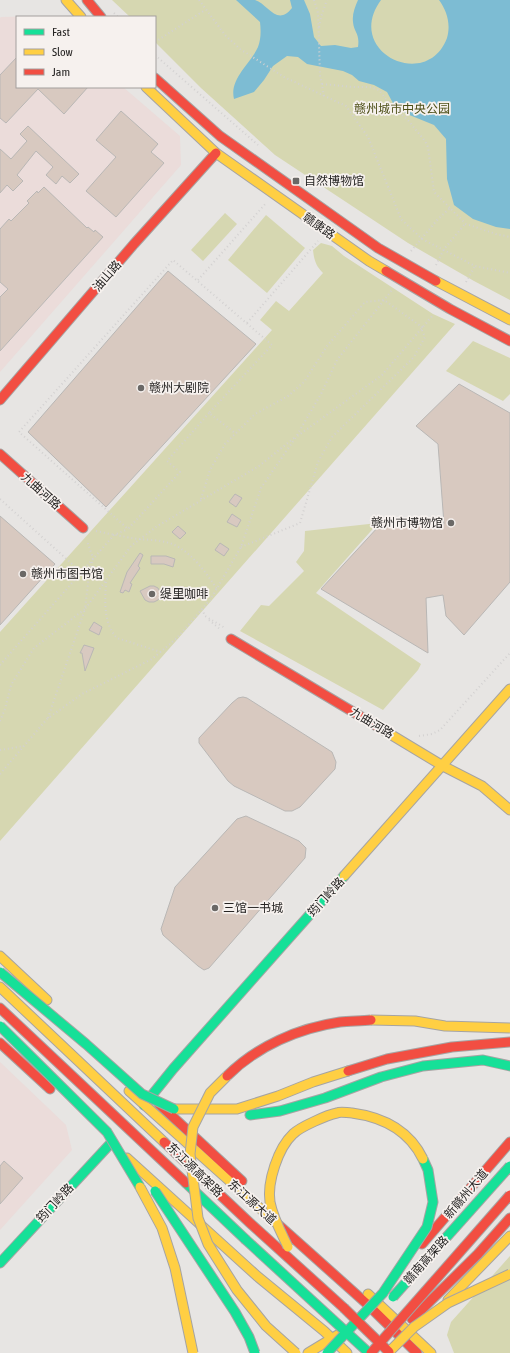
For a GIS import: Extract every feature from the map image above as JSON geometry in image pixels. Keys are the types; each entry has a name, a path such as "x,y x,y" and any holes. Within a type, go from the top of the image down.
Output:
{"main road":[{"path":"66,0 80,16"},
{"path":"87,0 100,16"},
{"name":"赣康路","path":"156,79 220,136 378,248 417,271 510,320"},
{"name":"赣康路","path":"147,88 216,152 369,261 408,286 510,341"},
{"name":"油山路","path":"0,400 134,244 216,152"},
{"name":"九曲河路","path":"0,454 83,528"},
{"name":"九曲河路","path":"231,639 443,766 482,786 510,810"},
{"name":"筠门岭路","path":"144,1105 173,1068 510,689"},
{"path":"0,956 369,1301 510,1131"},
{"name":"东江源大道","path":"0,968 144,1105 401,1330 417,1353"},
{"path":"0,972 86,1044 142,1094 174,1109 197,1114 220,1117 247,1116 280,1111 324,1098 381,1077 423,1066 483,1060 510,1066"},
{"name":"东江源高架路","path":"0,987 250,1223 344,1308 389,1353"},
{"name":"东江源高架路","path":"0,1008 370,1353"},
{"path":"296,1353 266,1326 237,1290 208,1244 198,1218 190,1154 193,1127 210,1094 230,1073 260,1050 297,1032 340,1022 381,1020 415,1021 445,1026 510,1028"},
{"path":"0,1026 107,1132 152,1187 235,1312 250,1337 255,1353"},
{"path":"0,1026 40,1064 262,1260 341,1333 360,1353"},
{"path":"174,1109 237,1109 278,1096 313,1082 387,1059 452,1047 510,1042"},
{"path":"0,1043 257,1276 332,1338 347,1353"},
{"path":"328,1353 383,1293 427,1227 433,1202 428,1170 419,1151 405,1135 385,1121 367,1115 338,1112 319,1119 293,1134 279,1154 270,1181 270,1201 275,1219 288,1247 344,1308"},
{"path":"107,1132 140,1187 162,1228 175,1268 193,1353"},
{"name":"新赣州大道","path":"341,1333 438,1226 510,1142"},
{"name":"筠门岭路","path":"0,1263 111,1144"},
{"name":"赣南高架路","path":"343,1353 510,1166"},
{"name":"赣南高架路","path":"370,1353 510,1195"},
{"path":"380,1353 401,1330 478,1254 510,1218"},
{"path":"414,1336 510,1236"},
{"path":"389,1353 414,1326 448,1303 510,1274"},
{"path":"401,1330 414,1336 431,1353"},
{"path":"308,1353 341,1333"},
{"path":"300,1353 332,1338"}],"path":[{"path":"199,0 225,35 240,49 284,77 346,106 368,137 401,219 422,239 475,266 510,273"},
{"path":"314,0 318,13 320,75 324,96"},
{"path":"318,34 321,17 328,0"},
{"path":"156,41 206,10"},
{"path":"156,56 261,148"},
{"path":"322,84 370,87 379,90 393,108 407,120 425,140 428,147 434,192 466,224 510,237"},
{"path":"198,280 274,194"},
{"path":"405,248 412,251 438,219 450,208"},
{"path":"430,262 436,265 444,249 466,224"},
{"path":"247,323 326,231"},
{"path":"0,665 82,573 92,558 114,535 128,529 180,472 167,461 272,345 173,260 19,432 128,529"},
{"path":"466,281 475,266"},
{"path":"460,278 473,284"},
{"path":"0,774 48,718 82,694 152,659 177,638 210,600 241,547 261,488 296,437 321,394 337,360 392,289"},
{"path":"201,499 210,470 225,444 256,414 288,396 304,382 327,346 365,302 384,300 422,328 425,337 414,357 332,437 318,462 300,523 241,547"},
{"path":"0,721 5,709 11,685 20,668 34,648 85,609 131,546 156,527 259,466 296,437 382,375 433,314"},
{"path":"209,413 235,433"},
{"path":"0,499 82,573"},
{"path":"48,718 85,609 92,558 83,528 114,535 157,540 178,547 191,556 204,570 217,589"},
{"path":"106,580 105,605 107,620 112,633 117,638 161,652"},
{"path":"202,609 205,616 231,639"},
{"path":"205,616 225,628"},
{"path":"417,736 432,734 440,730 510,652"},
{"path":"0,750 24,746"}],"shaded area":[{"path":"16,17 16,88 124,88 180,136 181,165 0,372 0,18"},
{"path":"0,1062 66,1125 72,1150 0,1230"}],"green space":[{"name":"赣州城市中央公园","path":"112,0 510,0 510,300 408,243 275,155 201,88 156,43 156,16 129,16"},
{"path":"225,213 237,224 203,261 191,250"},
{"path":"266,215 305,248 267,293 228,260"},
{"path":"321,243 332,246 344,256 433,314 455,324 0,841 0,632 272,330 260,320 276,301 289,311 323,273 316,263 313,250"},
{"path":"473,341 510,358 510,394 503,401 446,371"},
{"path":"378,523 316,593 421,664 418,670 383,710 240,631 261,605 269,606 304,571 296,562 304,551 305,531"},
{"path":"510,1256 510,1353 454,1353 447,1335 451,1322"}],"water":[{"path":"236,0 255,0 260,2 273,13 282,15 287,13 292,8 290,0 304,0 310,14 314,37 321,46 335,45 351,48 358,47 358,36 353,19 358,0 381,0 372,19 372,35 380,49 392,59 407,63 423,62 437,54 447,38 449,28 448,18 439,0 510,0 510,229 496,227 473,219 454,205 447,179 446,139 434,125 407,114 394,105 387,92 374,85 359,81 352,75 343,71 307,64 298,57 287,56 273,66 254,92 234,99 233,92 235,85 258,47 261,32 260,22"}],"building":[{"path":"16,58 16,88 87,88 64,114 38,89 6,123 0,118 0,75"},
{"path":"121,111 158,144 151,152 164,163 116,217 86,191 116,157 96,140"},
{"path":"28,126 79,174 70,183 62,176 56,184 46,175 53,167 36,151 17,175 23,181 13,191 7,185 0,193 0,149 11,159 27,141 20,134"},
{"path":"44,187 87,228 88,227 94,232 95,230 103,237 0,351 0,297 8,289 0,282 0,229 9,219 11,221 29,203 27,201 37,191 38,193"},
{"name":"赣州大剧院","path":"168,271 256,344 106,507 28,432"},
{"path":"459,384 510,413 510,582 464,635 446,616 443,595 426,598 428,653 321,589 379,526 444,524 438,444 416,426"},
{"path":"235,494 242,498 236,507 229,502"},
{"path":"232,514 241,520 237,527 227,522"},
{"name":"赣州市图书馆","path":"0,516 55,564 0,625"},
{"path":"178,526 186,533 180,539 172,532"},
{"path":"220,543 229,549 224,556 215,550"},
{"path":"140,553 143,555 138,566 140,568 130,583 132,584 129,592 125,590 123,593 120,592 127,572"},
{"path":"151,556 166,556 175,559 173,567 164,564 151,564"},
{"name":"缇里咖啡","path":"150,586 158,588 160,592 160,597 154,602 145,600 140,591"},
{"path":"94,622 102,627 99,635 89,630"},
{"path":"84,645 94,648 85,671 82,653 80,653"},
{"path":"238,698 247,698 332,752 336,762 335,769 300,807 292,811 285,811 234,786 228,781 199,743 199,738 232,703"},
{"name":"三馆一书城","path":"246,816 299,841 306,848 305,858 209,968 204,970 163,935 161,929 175,887 237,819"},
{"path":"4,1161 23,1178 0,1204 0,1166"}],"traffic: fast":[{"path":"144,1105 173,1069 344,876"},
{"path":"0,972 86,1044 142,1094 174,1109"},
{"path":"0,1026 107,1132 140,1187"},
{"path":"250,1115 280,1111 325,1098 381,1077 423,1066 483,1060 510,1066"},
{"path":"0,1263 111,1143"},
{"path":"327,1353 383,1293 427,1227 433,1202 428,1170 423,1159"},
{"path":"393,1297 510,1166"},
{"path":"186,1183 245,1239"},
{"path":"155,1191 235,1312 249,1337 255,1353"},
{"path":"245,1239 369,1353"}],"traffic: slow":[{"path":"66,0 80,16"},
{"path":"147,88 216,153 369,261 386,271"},
{"path":"436,281 510,320"},
{"path":"344,876 510,689"},
{"path":"380,728 443,766 482,786 510,810"},
{"path":"0,956 47,1000"},
{"path":"0,987 164,1142"},
{"path":"371,1020 415,1021 445,1026 510,1028"},
{"path":"174,1109 237,1109 348,1071"},
{"path":"227,1076 210,1093 193,1127 190,1154 198,1218 208,1244 237,1290 266,1326 296,1353"},
{"path":"129,1091 272,1219"},
{"path":"288,1247 273,1214 270,1202 270,1185 278,1156 288,1140 296,1131 339,1112 363,1115 394,1127 410,1140 423,1159"},
{"path":"127,1158 257,1276 324,1331 347,1353"},
{"path":"140,1187 162,1228 175,1268 193,1353"},
{"path":"448,1300 510,1236"},
{"path":"388,1353 414,1327 448,1303 510,1274"},
{"path":"368,1294 431,1353"},
{"path":"308,1353 341,1333"}],"traffic: jam":[{"path":"87,0 100,16"},
{"path":"156,79 220,136 378,248 436,281"},
{"path":"0,400 134,244 216,153"},
{"path":"386,271 450,309 510,341"},
{"path":"0,454 83,528"},
{"path":"231,639 380,728"},
{"path":"0,1008 186,1183"},
{"path":"227,1076 239,1065 265,1047 294,1034 340,1022 371,1020"},
{"path":"348,1071 387,1059 452,1047 510,1042"},
{"path":"0,1043 50,1089"},
{"path":"159,1104 242,1181"},
{"path":"164,1142 250,1223 344,1308"},
{"path":"422,1244 510,1142"},
{"path":"371,1353 510,1195"},
{"path":"412,1319 478,1254 510,1218"},
{"path":"272,1219 367,1304 417,1353"},
{"path":"344,1308 389,1352"}],"place":[{"name":"自然博物馆","path":"296,181"},
{"name":"赣州大剧院","path":"141,388"},
{"name":"赣州市博物馆","path":"451,523"},
{"name":"赣州市图书馆","path":"23,574"},
{"name":"缇里咖啡","path":"152,594"},
{"name":"三馆一书城","path":"215,908"}]}
